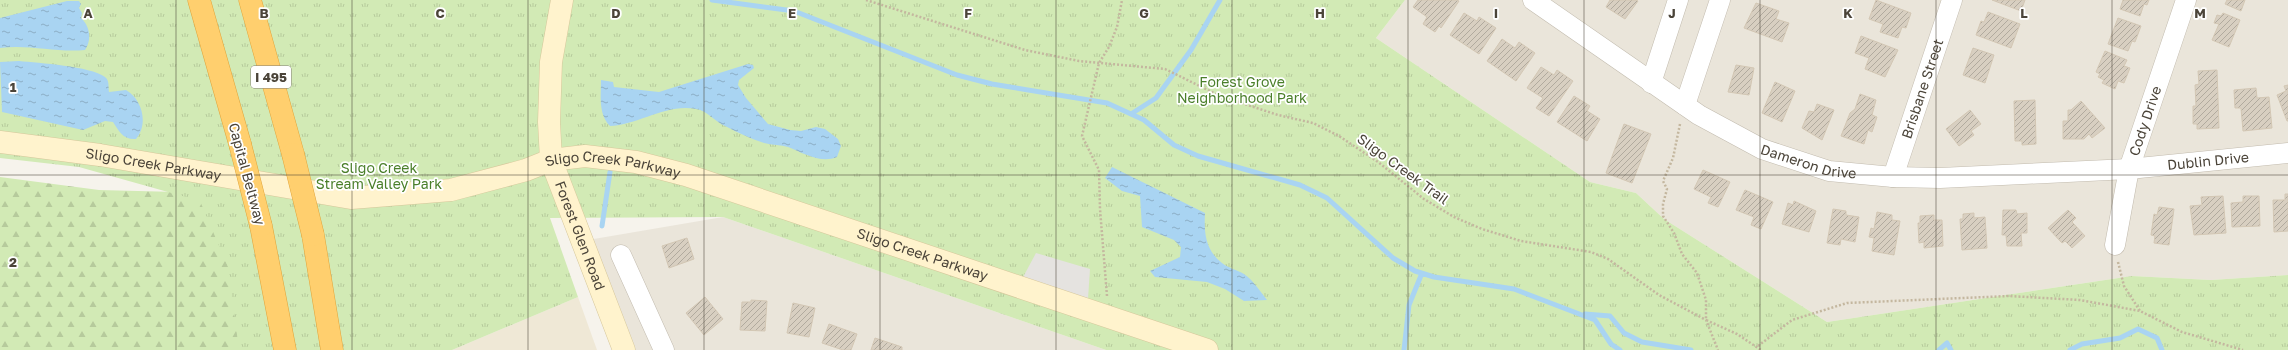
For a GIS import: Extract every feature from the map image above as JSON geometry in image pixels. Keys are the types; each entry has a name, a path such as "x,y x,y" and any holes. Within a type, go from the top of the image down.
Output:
{"highway":[{"name":"Capital Beltway","path":"200,0 261,226 286,350"},
{"name":"I 495","path":"250,0 293,154 313,235 332,350"}],"street":[{"name":"Forest Glen Road","path":"562,0 551,62 549,122 551,160 624,350"},
{"name":"Dameron Drive","path":"1533,0 1651,84 1682,114 1762,149 1829,171 1893,177 1940,178 2129,169"},
{"path":"1651,84 1678,0"},
{"path":"1682,114 1720,0"},
{"name":"Brisbane Street","path":"1893,177 1952,0"},
{"name":"Cody Drive","path":"2115,245 2129,169 2186,0"},
{"name":"Sligo Creek Parkway","path":"0,142 100,155 351,198 393,196 451,190 526,170 551,160 585,156 636,162 686,175 1207,350"},
{"name":"Dublin Drive","path":"2129,169 2288,153"},
{"path":"621,255 664,350"}],"path":[{"name":"Sligo Creek Trail","path":"866,0 1025,50 1098,63 1165,69 1220,96 1278,115 1313,123 1339,136 1378,162 1424,199 1454,217 1482,229 1522,241 1591,252 1608,259 1659,295 1758,346 1762,350"},
{"path":"1107,298 1100,209 1099,170 1082,136 1083,124 1098,63 1109,47 1117,27 1122,0"},
{"path":"1682,114 1673,158 1663,181 1667,189 1663,204 1663,216 1674,233 1682,254 1697,273 1706,300 1706,320 1718,350"},
{"path":"2115,245 2119,274 2124,286 2140,311"},
{"path":"1758,346 1792,320 1847,303 2009,296 2080,300 2140,311 2182,332 2243,350"}],"shaded area":[{"path":"1405,0 2288,0 2288,275 2211,280 2132,276 1827,322 1664,219 1636,193 1590,182 1376,38"},
{"path":"723,217 1106,350 624,350 582,241"},
{"path":"1036,253 1090,269 1088,299 1022,279"},
{"path":"578,297 597,350 452,350"}],"green space":[{"name":"Sligo Creek Stream Valley Park","path":"0,0 1405,0 1376,38 1590,182 1636,193 1664,219 1827,322 2132,276 2211,280 2288,275 2288,350 1106,350 723,217 550,218 578,297 452,350 239,350 228,267 200,201 79,167 0,158"},
{"path":"0,177 99,190 216,193 246,350 0,350"}],"water":[{"path":"67,1 79,1 81,4 79,8 82,13 81,18 84,21 89,33 89,42 85,50 74,51 22,47 0,48 0,18"},
{"path":"19,61 88,70 105,77 108,82 109,92 126,90 136,99 140,106 143,119 140,133 136,139 132,139 122,134 113,122 105,121 83,130 2,112 0,62"},
{"path":"748,64 753,65 754,68 739,80 738,85 746,98 768,124 790,130 801,131 816,127 825,129 838,139 841,146 837,157 831,159 818,158 806,155 788,147 767,144 725,126 708,114 696,109 685,108 663,111 621,125 610,126 604,116 601,104 601,80 613,82 614,87 659,92"},
{"path":"1112,167 1205,213 1205,234 1209,246 1216,258 1224,265 1247,276 1267,300 1244,301 1225,289 1207,282 1155,277 1150,271 1180,257 1181,247 1174,240 1142,227 1140,196 1122,191 1105,178"}],"building":[{"path":"1418,0 1459,1 1441,28 1439,26 1435,32 1423,24 1427,17 1413,7"},
{"path":"1610,0 1638,1 1625,19 1606,7"},
{"path":"1876,0 1911,13 1906,28 1902,27 1898,38 1880,32 1883,24 1869,19"},
{"path":"1992,0 2025,0 2021,11"},
{"path":"2123,0 2149,0 2147,5 2144,4 2140,16 2120,9"},
{"path":"2227,0 2245,0 2241,11 2225,4"},
{"path":"1756,3 1779,11 1776,19 1789,23 1782,42 1744,28"},
{"path":"1988,12 2020,24 2011,48 1976,35 1981,21 1984,22"},
{"path":"1464,13 1477,21 1479,17 1496,28 1479,54 1450,35"},
{"path":"2223,13 2240,20 2229,47 2212,40 2219,24 2214,23 2217,15 2221,16"},
{"path":"2118,18 2141,26 2135,42 2132,41 2128,51 2108,44"},
{"path":"1861,36 1898,50 1885,77 1865,69 1869,58 1855,53"},
{"path":"1502,39 1515,48 1519,42 1535,53 1516,81 1487,61"},
{"path":"1973,48 1994,55 1985,83 1963,75"},
{"path":"2105,51 2127,60 2124,66 2130,68 2124,83 2118,81 2115,89 2102,83 2104,80 2098,77 2100,74 2096,72"},
{"path":"1736,65 1754,68 1749,95 1728,92"},
{"path":"1541,67 1554,75 1557,70 1573,81 1549,116 1536,108 1543,98 1527,88"},
{"path":"2217,70 2219,128 2197,129 2197,124 2193,124 2193,106 2196,106 2195,85 2199,84 2198,71"},
{"path":"1775,82 1795,91 1782,122 1762,113"},
{"path":"2288,85 2287,121 2277,95 2286,91 2284,86"},
{"path":"2256,88 2257,98 2269,97 2272,128 2243,131 2241,108 2235,108 2234,90"},
{"path":"1860,94 1876,100 1872,115 1877,117 1872,132 1868,130 1864,144 1841,136 1850,113 1855,109"},
{"path":"1574,96 1590,106 1587,111 1600,119 1587,141 1557,122"},
{"path":"2035,100 2036,144 2022,145 2022,141 2015,141 2014,101"},
{"path":"2081,101 2105,128 2092,138 2089,134 2084,139 2063,139 2063,121 2068,121 2068,110 2071,110"},
{"path":"1817,104 1834,110 1822,140 1802,128 1809,111 1814,112"},
{"path":"1970,110 1981,124 1971,131 1974,135 1959,146 1946,129"},
{"path":"1624,124 1651,134 1632,183 1606,173"},
{"path":"1703,170 1730,182 1718,207 1708,203 1711,197 1694,189"},
{"path":"1745,190 1773,202 1761,229 1751,225 1754,217 1736,210"},
{"path":"2285,194 2288,194 2288,231 2274,232 2273,200 2285,200"},
{"path":"2223,196 2226,233 2194,235 2190,206 2202,205 2201,197"},
{"path":"2243,196 2259,196 2260,226 2232,227 2231,203 2243,202"},
{"path":"1794,201 1816,211 1809,232 1782,224 1788,203 1793,205"},
{"path":"2159,207 2174,209 2169,245 2154,243 2155,236 2151,235 2154,214 2157,215"},
{"path":"1833,209 1846,211 1846,215 1859,217 1855,242 1841,239 1840,245 1827,243"},
{"path":"2003,210 2016,210 2017,214 2027,213 2027,233 2021,233 2022,246 2007,246 2006,235 2002,235"},
{"path":"2068,210 2076,218 2072,222 2085,236 2072,248 2065,241 2062,243 2048,228"},
{"path":"1877,212 1892,215 1892,220 1900,221 1894,255 1872,251 1874,238 1869,237 1871,228 1874,229"},
{"path":"1974,213 1974,218 1985,217 1987,248 1962,250 1960,219 1963,219 1963,214"},
{"path":"1934,215 1934,220 1942,220 1943,246 1924,248 1924,242 1919,243 1918,223 1920,223 1920,216"},
{"path":"687,238 694,259 669,268 662,246"},
{"path":"705,297 723,319 704,335 686,313"},
{"path":"751,300 767,301 765,331 740,330 742,302 751,302"},
{"path":"793,303 815,308 809,337 787,333"},
{"path":"829,324 857,334 851,350 843,350 822,343"},
{"path":"875,338 902,347 902,350 871,350"}],"waterway":[{"path":"712,0 794,11 957,75 992,84 1107,103 1144,120 1174,145 1198,156 1300,185 1327,198 1393,258 1415,271 1434,277 1514,289 1595,320 1611,344 1620,350"},
{"path":"1131,114 1156,98 1191,50 1220,0"},
{"path":"602,226 610,172"},
{"path":"1404,350 1409,305 1422,273"},
{"path":"1585,314 1610,316 1624,333 1642,342 1691,350"},
{"path":"2070,350 2082,344 2120,338 2138,329 2157,338 2162,350"},
{"path":"1939,350 1947,343 1951,350"}],"park label":[{"name":"Forest Grove Neighborhood Park","path":"1242,90"}]}
